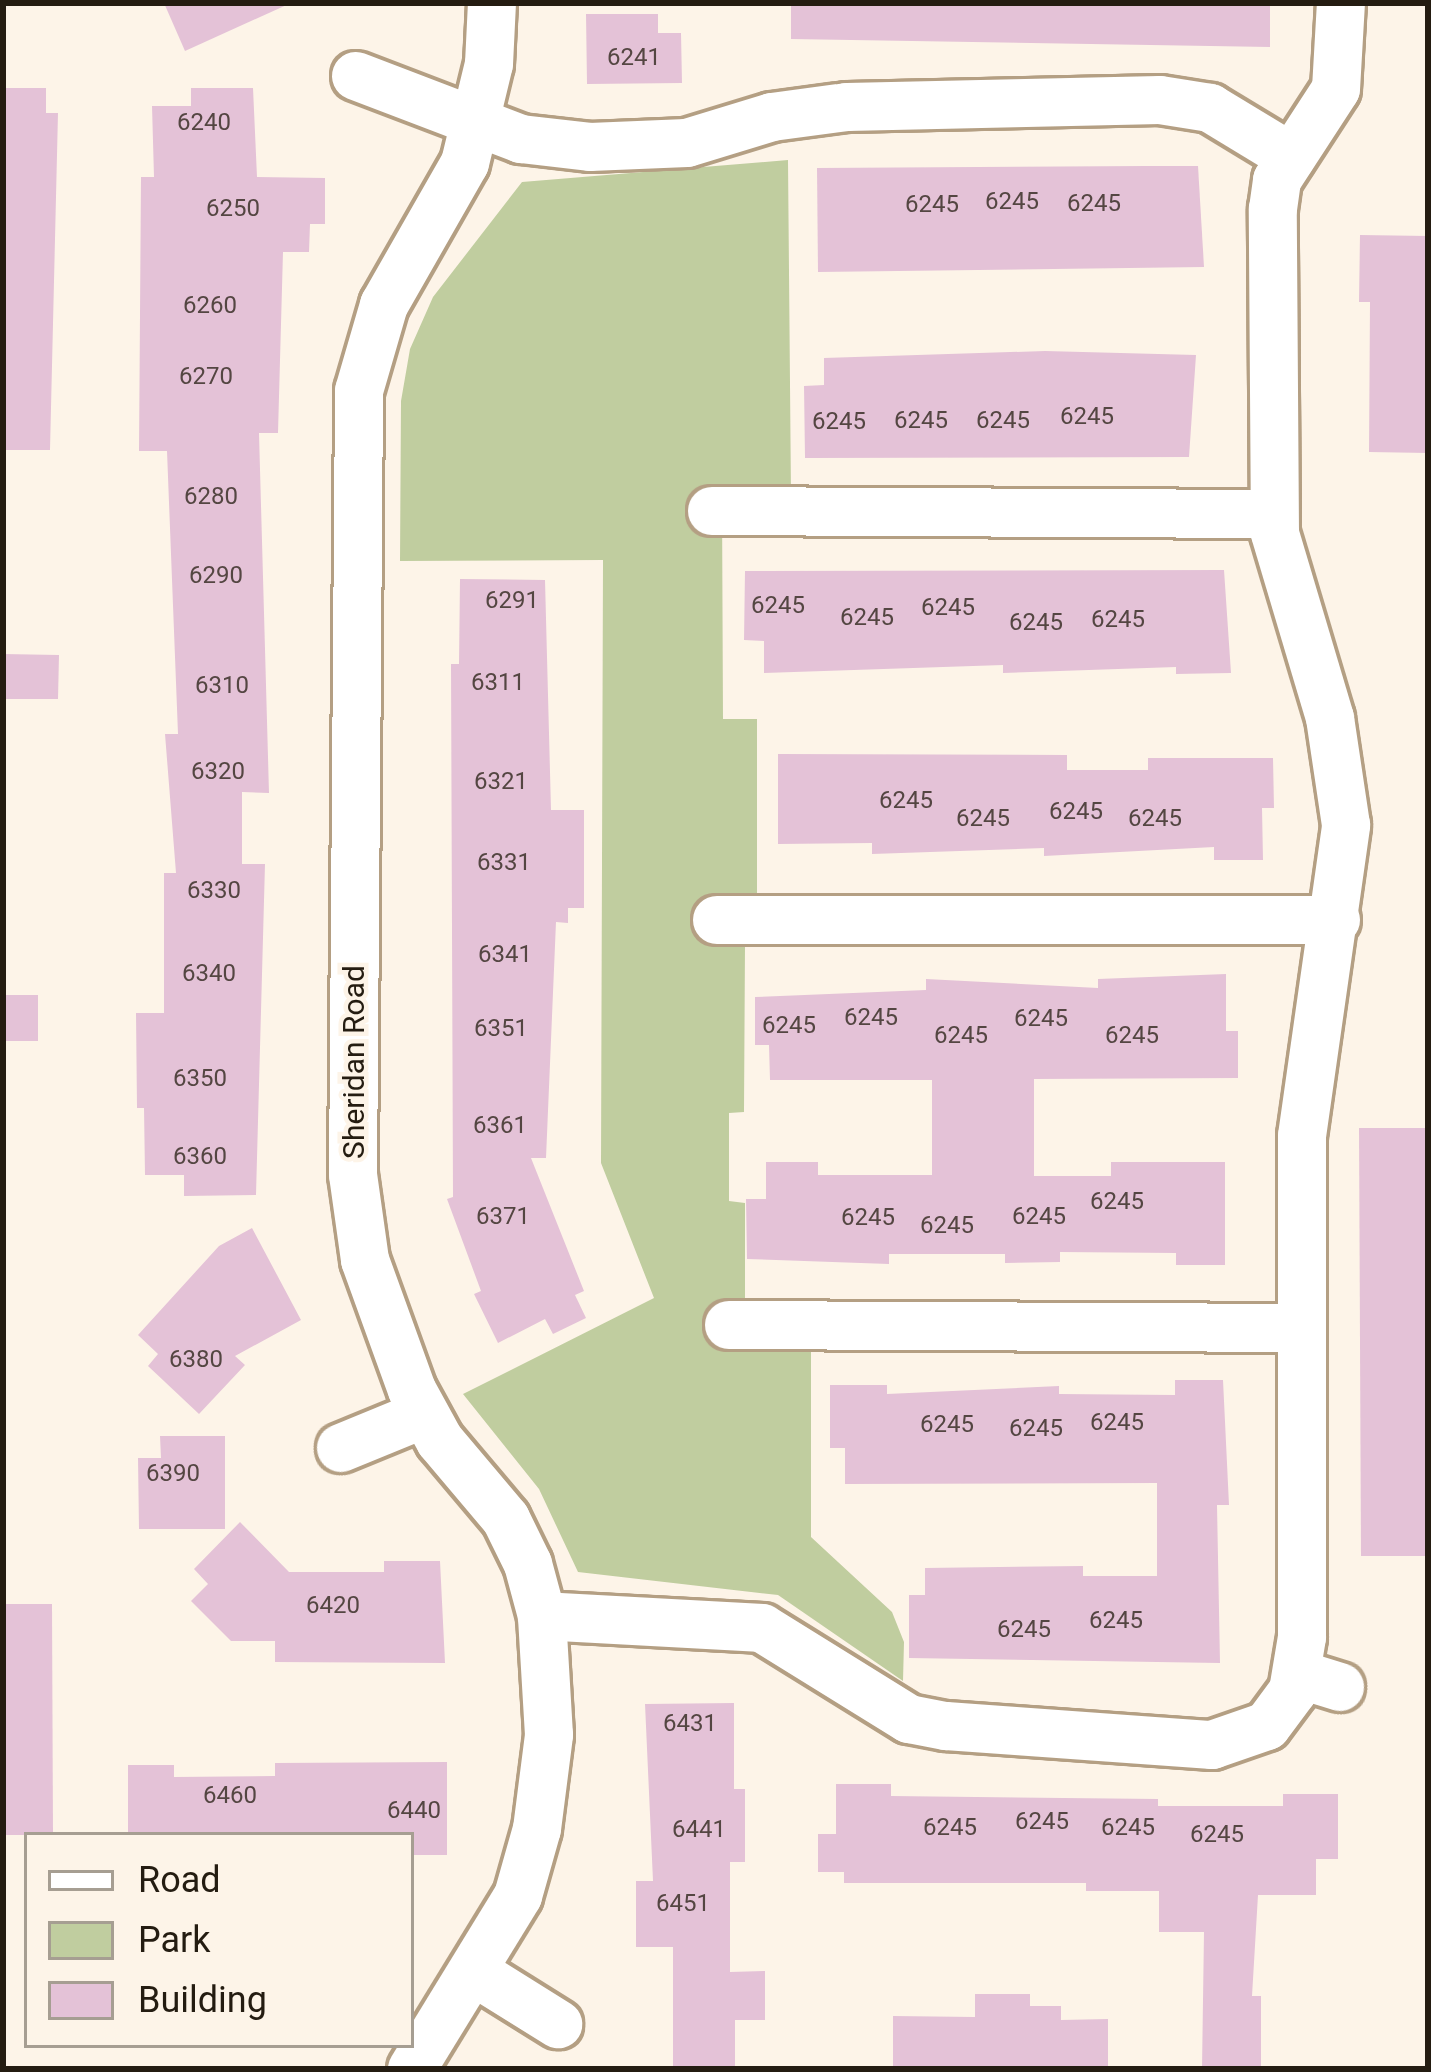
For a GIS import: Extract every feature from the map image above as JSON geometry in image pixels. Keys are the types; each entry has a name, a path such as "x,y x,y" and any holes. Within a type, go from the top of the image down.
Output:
{"street":[{"name":"Sheridan Road","path":"419,2043 476,1973 518,1896 537,1829 549,1735 542,1616 506,1519 424,1414 373,1289 355,1203 358,415 372,331 449,202 476,124 492,3"},
{"path":"542,1616 761,1628 901,1714 946,1726 1227,1743 1267,1726 1319,1681 1300,1328 1303,1124 1336,920 1343,783 1274,514 1274,193 1291,157 1346,100 1341,3"},
{"path":"356,76 521,139 653,147 847,107 1177,100 1225,115 1291,157"},
{"path":"712,511 1274,514"},
{"path":"717,920 1336,920"},
{"path":"729,1325 1300,1328"},
{"path":"341,1448 424,1414"},
{"path":"476,1973 558,2024"}],"green space":[{"path":"788,160 791,495 722,496 723,719 757,719 757,893 725,894 725,944 745,945 744,1112 729,1113 729,1201 745,1203 745,1301 734,1301 811,1349 811,1537 892,1612 904,1642 903,1681 778,1595 578,1572 539,1489 463,1394 654,1298 601,1163 603,560 400,561 401,401 410,349 433,297 522,182"}],"building":[{"path":"164,3 291,3 185,51"},
{"path":"791,3 1270,3 1270,47 791,39"},
{"path":"586,14 658,14 658,33 681,33 682,83 587,84"},
{"path":"3,88 46,88 46,113 58,113 50,450 3,450"},
{"path":"191,88 253,88 257,177 325,178 325,224 310,224 309,252 283,252 278,433 259,433 269,793 242,792 242,864 265,864 256,1195 184,1196 184,1175 145,1175 144,1108 137,1108 136,1013 164,1013 164,873 176,873 165,734 178,734 167,451 139,451 141,177 154,177 152,106 191,106"},
{"path":"1198,166 1204,267 818,272 817,168"},
{"path":"1360,235 1428,236 1428,453 1369,452 1370,302 1359,302"},
{"path":"1045,351 1196,355 1189,457 805,458 804,386 824,385 824,358"},
{"path":"1224,570 1231,673 1176,674 1176,667 1003,673 1003,665 764,673 764,641 744,640 745,571"},
{"path":"460,579 545,580 551,810 584,810 584,908 568,908 568,923 556,922 546,1158 531,1158 584,1291 575,1295 586,1318 553,1334 545,1319 498,1343 474,1294 481,1291 447,1199 453,1197 451,664 459,664"},
{"path":"3,654 59,655 58,699 3,699"},
{"path":"778,754 1067,755 1067,770 1148,770 1148,758 1273,758 1274,808 1262,808 1263,860 1214,860 1214,847 1044,856 1044,848 872,854 872,843 778,844"},
{"path":"1226,974 1226,1031 1238,1031 1238,1078 1034,1079 1034,1176 1111,1176 1111,1162 1225,1162 1225,1265 1176,1265 1176,1253 1060,1252 1060,1262 1005,1263 1005,1254 889,1254 889,1264 747,1259 746,1199 766,1199 766,1162 818,1162 818,1175 932,1175 932,1080 770,1080 769,1045 755,1045 755,997 926,990 926,979 1098,988 1098,979"},
{"path":"3,995 38,995 38,1041 3,1041"},
{"path":"1359,1128 1428,1128 1428,1556 1361,1556"},
{"path":"252,1228 301,1320 235,1356 245,1365 199,1414 148,1366 158,1354 138,1335 219,1246"},
{"path":"1175,1380 1223,1380 1229,1505 1217,1505 1220,1663 909,1658 909,1595 925,1595 925,1568 1083,1566 1083,1576 1157,1576 1157,1483 845,1484 845,1448 830,1448 830,1385 887,1385 887,1394 1059,1386 1059,1394 1175,1395"},
{"path":"160,1436 225,1436 225,1529 139,1529 138,1458 161,1458"},
{"path":"240,1522 289,1572 384,1572 384,1561 440,1561 445,1663 275,1662 275,1641 231,1641 191,1601 208,1584 194,1569"},
{"path":"3,1604 52,1604 53,1832 3,1835"},
{"path":"734,1703 734,1789 745,1789 745,1862 730,1862 730,1972 765,1971 765,2020 735,2020 735,2069 673,2069 673,1947 636,1947 636,1881 653,1881 645,1704"},
{"path":"447,1762 447,1855 414,1855 414,1832 128,1832 128,1765 174,1765 174,1777 275,1776 275,1763"},
{"path":"836,1784 891,1784 891,1796 1158,1799 1158,1806 1283,1806 1283,1794 1338,1794 1338,1859 1316,1859 1316,1895 1258,1895 1252,1996 1261,1996 1261,2069 1202,2069 1204,1932 1159,1932 1159,1891 1086,1891 1086,1883 844,1883 844,1872 818,1872 818,1834 836,1834"},
{"path":"975,1994 1030,1994 1030,2006 1061,2006 1061,2020 1108,2019 1108,2069 893,2069 893,2016 975,2017"}]}
